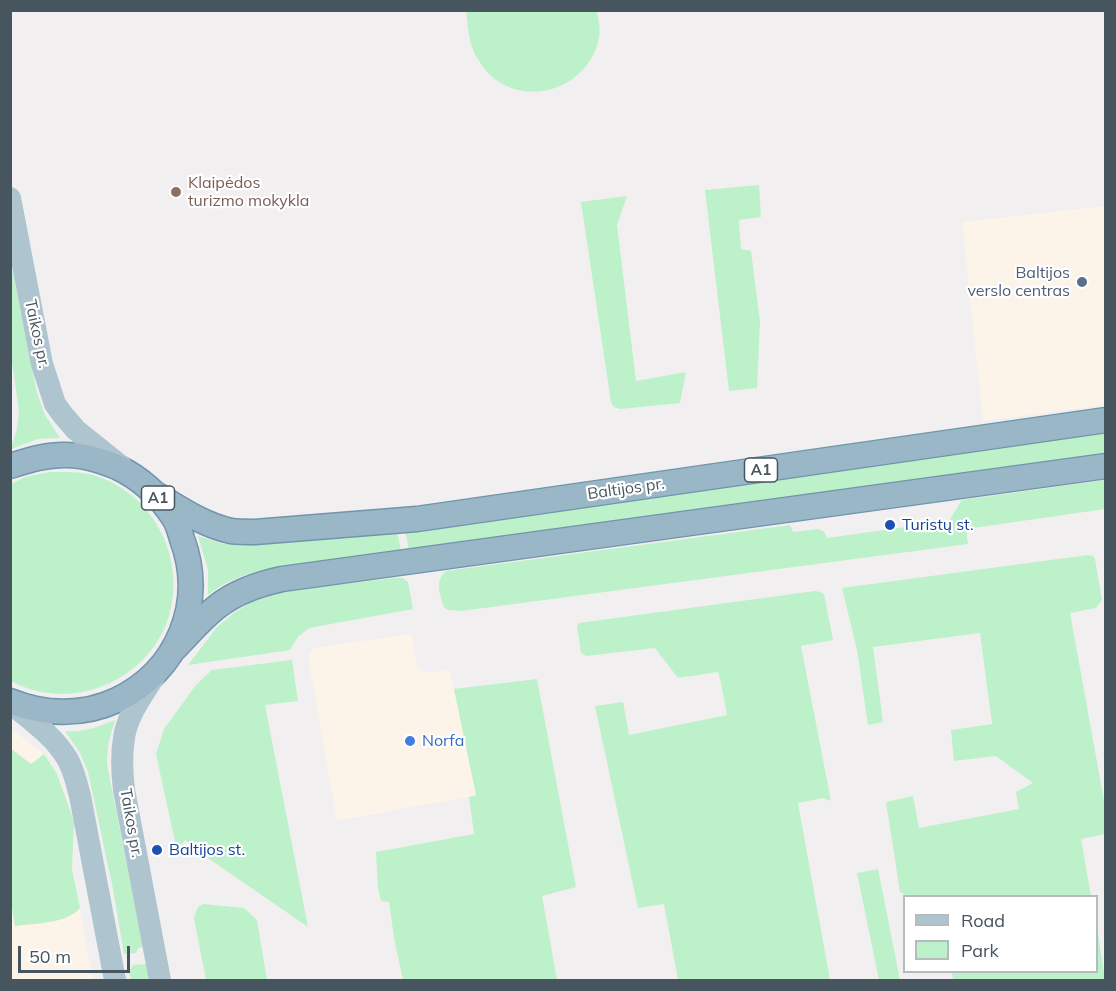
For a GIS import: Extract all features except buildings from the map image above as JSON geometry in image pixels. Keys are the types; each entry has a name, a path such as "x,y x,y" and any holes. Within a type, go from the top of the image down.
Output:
{"highway":[{"name":"Baltijos pr.","path":"154,493 211,525 233,531 255,532 417,519 1106,420"},
{"name":"A1","path":"10,466 36,457 68,455 100,460 130,473 154,493 175,519 186,551 191,576 190,599 185,623 174,649"},
{"name":"A1","path":"10,702 38,710 57,712 93,709 111,703 142,685 156,673 174,649 218,606 240,592 282,579 1106,466"}],"main road":[{"name":"Taikos pr.","path":"10,198 42,364 55,404 76,430 130,473"},
{"name":"Taikos pr.","path":"156,673 131,715 124,737 122,766 124,790 160,981"},
{"path":"10,702 43,730 68,759 80,796 115,981"}],"shaded area":[{"path":"1105,206 1105,405 983,421 962,222"},
{"path":"411,634 417,667 424,672 450,671 476,795 337,821 310,668 310,653 314,648"},
{"path":"10,728 44,754 57,774 73,840 72,869 93,980 11,980"}],"green space":[{"path":"466,11 597,11 599,38 592,57 580,72 565,83 548,90 529,92 511,88 495,79 481,64 475,55 469,37"},
{"path":"759,185 761,217 739,220 741,249 751,251 760,322 757,388 729,391 705,190"},
{"path":"627,196 617,225 636,381 686,372 680,403 620,409 614,407 611,402 581,202"},
{"path":"10,259 37,393 45,415 60,438 38,439 11,449 19,412 11,354"},
{"path":"1105,429 1105,455 409,550 404,525"},
{"path":"50,472 93,475 119,487 136,500 151,516 162,534 170,554 173,576 173,597 168,619 150,652 122,677 87,691 68,694 39,692 11,681 11,484 25,477"},
{"path":"1105,480 1105,509 966,529 968,544 461,611 448,610 444,607 440,593 440,579 446,571 790,525 793,532 819,529 827,538 949,521 962,500"},
{"path":"396,525 401,551 260,571 220,586 208,595 208,570 198,536 224,544 251,545"},
{"path":"1093,556 1102,600 1096,608 1070,613 1105,806 1105,834 1081,839 1091,895 906,895 900,892 886,802 913,796 919,828 1019,809 1016,792 1033,783 996,756 954,761 951,730 992,724 980,633 873,647 883,722 868,725 857,650 842,588"},
{"path":"403,578 408,582 413,609 309,628 298,637 290,650 188,665 217,627 253,601 292,590"},
{"path":"815,591 824,594 833,640 801,646 831,801 823,798 798,803 830,980 678,980 664,904 638,908 595,706 623,702 629,735 727,715 718,672 678,678 655,648 586,656 581,653 577,626 579,623"},
{"path":"292,660 298,701 265,705 308,927 185,840 177,851 156,754 164,729 196,685 212,670"},
{"path":"537,679 576,887 542,896 557,980 403,980 389,902 381,901 378,888 376,852 474,834 469,797 476,795 454,689"},
{"path":"115,720 108,745 107,764 143,947 138,948 136,953 124,954 113,889 88,772 80,753 65,731 84,730"},
{"path":"10,748 31,764 44,754 57,774 74,822 72,869 80,908 59,920 15,926 10,896"},
{"path":"878,869 900,980 879,980 857,873"},
{"path":"203,904 244,908 257,920 267,980 206,980 194,918 198,907"},
{"path":"1098,933 1105,980 953,980 952,973 1098,973"},
{"path":"146,964 149,980 131,980 129,971 133,965"}],"place":[{"name":"Klaipėdos turizmo mokykla","path":"176,192"},
{"name":"Baltijos verslo centras","path":"1082,282"},
{"name":"Turistų st.","path":"890,525"},
{"name":"Norfa","path":"410,741"},
{"name":"Baltijos st.","path":"157,850"}]}
